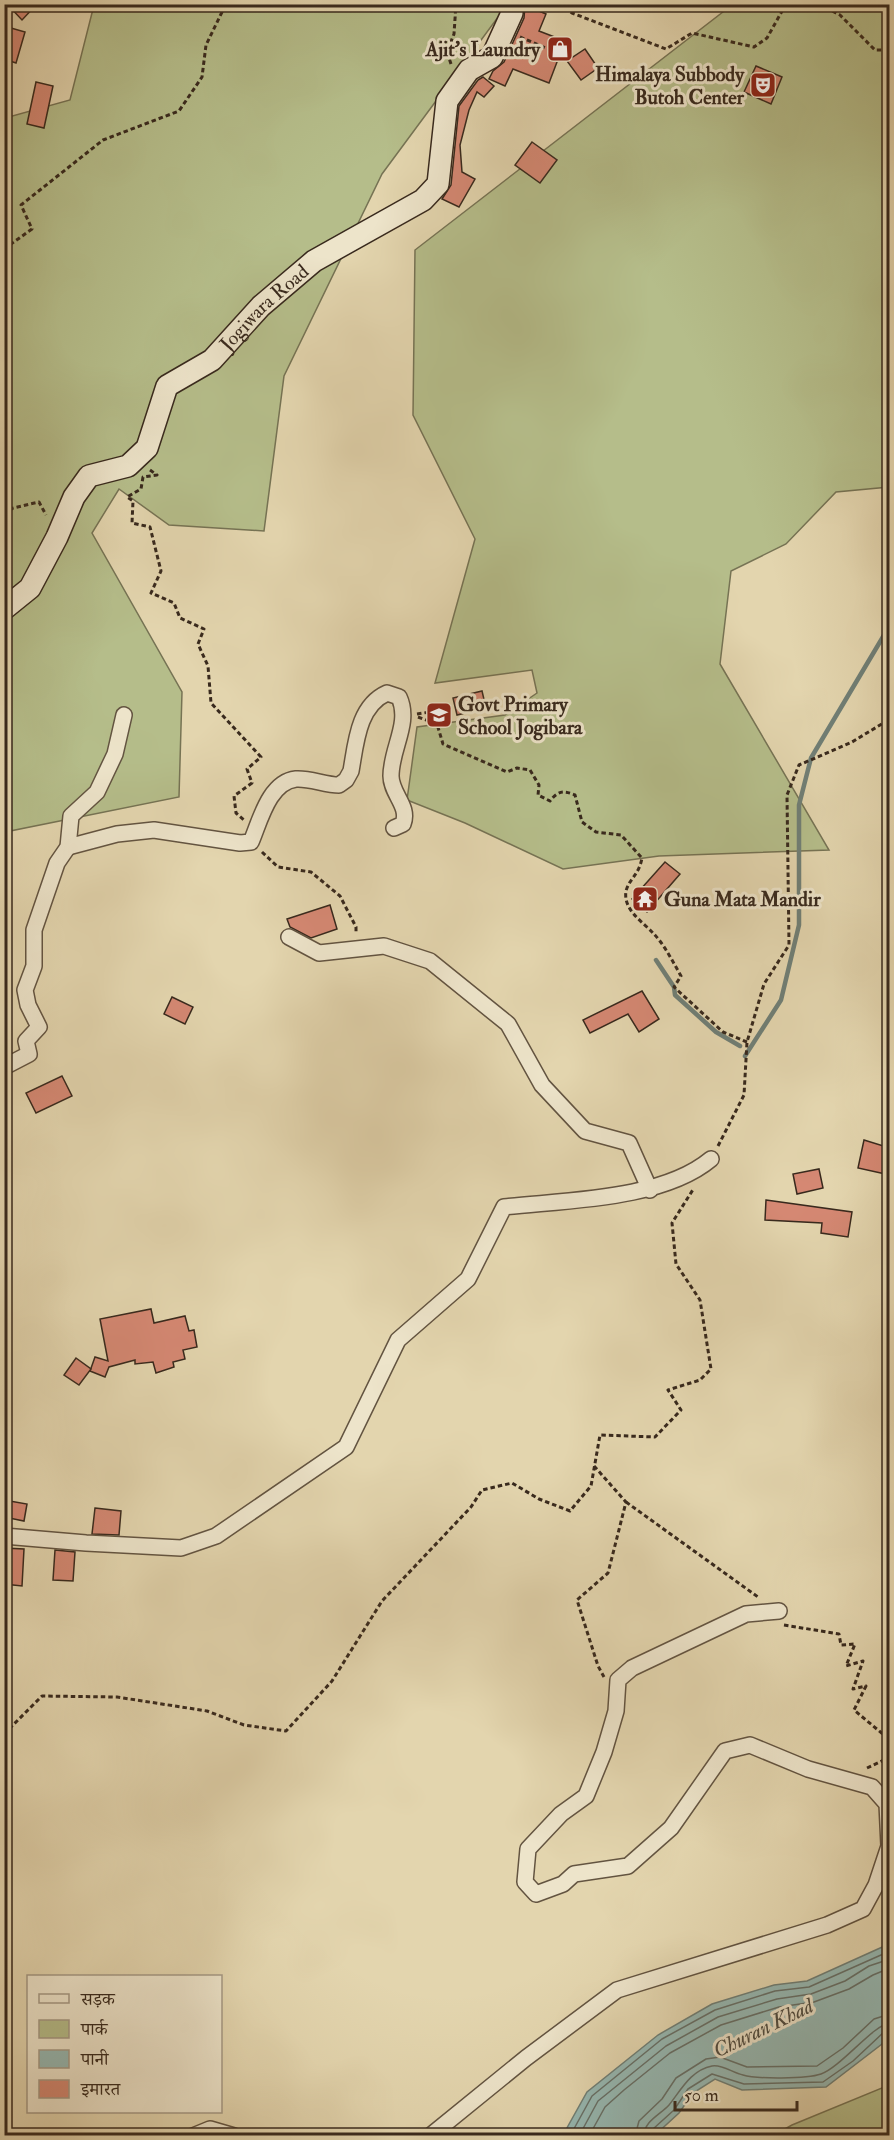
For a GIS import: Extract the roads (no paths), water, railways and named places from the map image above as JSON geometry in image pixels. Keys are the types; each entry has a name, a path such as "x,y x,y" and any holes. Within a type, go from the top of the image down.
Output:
{"street":[{"name":"Jogiwara Road","path":"4,609 30,588 57,537 74,497 90,476 128,466 147,448 167,386 212,360 261,306 314,261 423,200 438,184 447,101 469,70 492,57 512,4"},
{"path":"68,847 117,834 154,830 240,843 251,842 266,800 282,786 294,779 328,785 339,785 346,780 351,771 364,714 377,698 387,693 399,697 403,712 403,723 391,777 397,797 405,809 406,817 403,824 394,828"},
{"path":"4,1067 29,1054 26,1041 39,1026 28,1005 26,990 34,966 34,930 57,863 68,847 71,816 97,792 115,754 124,715"},
{"path":"289,937 319,953 384,946 430,961 508,1024 542,1085 585,1131 629,1143 650,1190"},
{"path":"4,1536 86,1544 181,1548 216,1536 247,1512 346,1447 398,1340 468,1279 504,1207 650,1190 700,1169 711,1159"},
{"path":"430,2136 526,2058 617,1990 827,1925 863,1909 876,1885 889,1846 887,1804 873,1787 808,1769 750,1745 725,1751 670,1828 628,1866 574,1874 563,1884 536,1894 525,1882 528,1849 561,1814 586,1796 604,1752 617,1699 618,1680 632,1668 746,1614 778,1611"},
{"path":"193,2136 210,2129 234,2136"}],"water":[{"name":"Churan Khad","path":"889,1944 889,2033 882,2044 826,2087 742,2090 715,2079 693,2093 679,2113 655,2135 563,2135 587,2092 658,2035 712,2004 774,1985 807,1981"}],"waterway":[{"path":"745,1056 781,1000 799,925 799,805 811,758 890,625"},
{"path":"656,960 674,987 675,995 716,1032 740,1046"}],"place":[{"name":"Ajit's Laundry","path":"560,49"},
{"name":"Himalaya Subbody Butoh Center","path":"763,85"},
{"name":"Govt Primary School Jogibara","path":"439,715"},
{"name":"Guna Mata Mandir","path":"645,899"}]}
